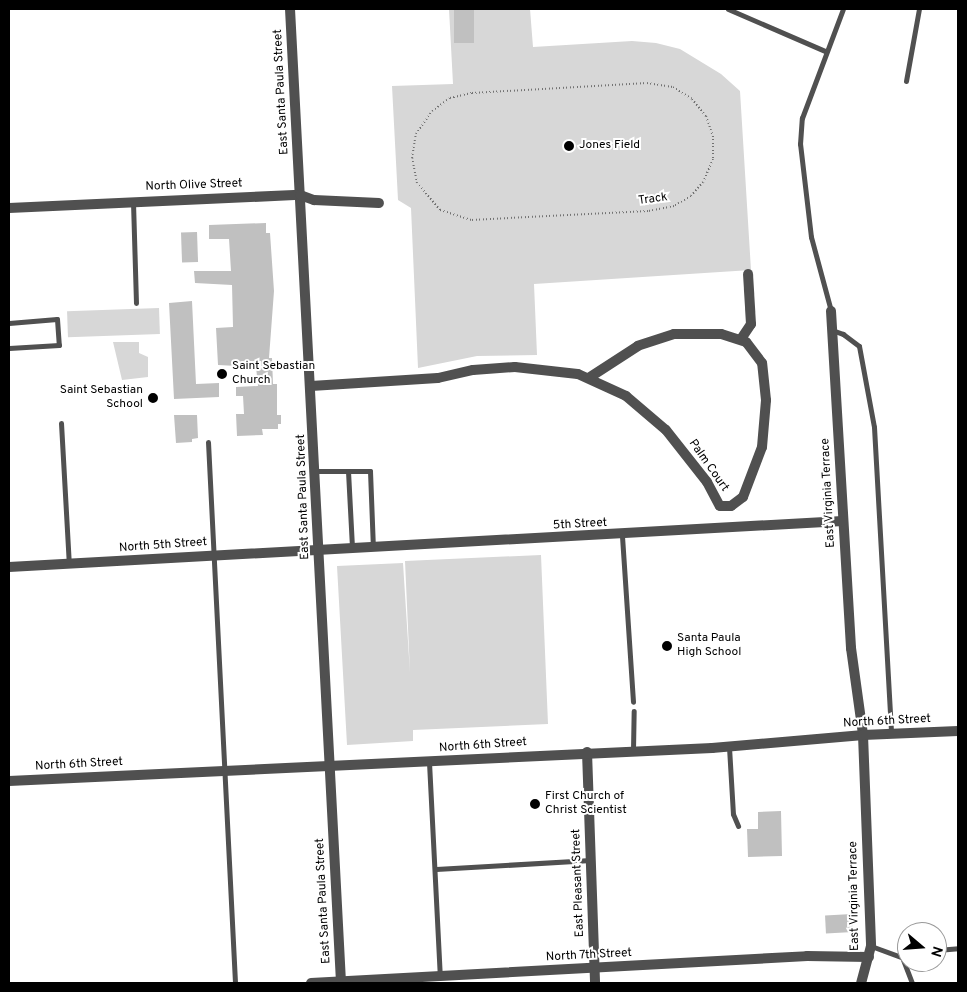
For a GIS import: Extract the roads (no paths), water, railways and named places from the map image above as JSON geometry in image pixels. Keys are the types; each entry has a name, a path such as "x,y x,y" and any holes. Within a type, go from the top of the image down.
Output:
{"street":[{"name":"East Santa Paula Street","path":"290,9 316,471 318,549 341,982"},
{"name":"North Olive Street","path":"9,208 300,195 314,200 379,203"},
{"path":"590,377 638,346 674,334 714,333 741,339 750,324 748,274"},
{"name":"East Virginia Terrace","path":"831,311 855,692 863,735 872,946 862,983"},
{"name":"Palm Court","path":"311,386 438,378 473,370 515,367 590,377 626,396 660,424 707,482 720,506 731,506 743,497 760,453 766,400 762,363 752,347 741,339"},
{"name":"5th Street","path":"318,549 352,550 622,536 843,521"},
{"name":"North 5th Street","path":"9,567 318,549"},
{"name":"North 6th Street","path":"9,781 330,764 429,762 587,752 729,747 863,735 958,731"},
{"name":"East Pleasant Street","path":"587,752 595,983"},
{"name":"North 7th Street","path":"311,983 807,956 869,957"}],"lane":[{"path":"728,9 825,51"},
{"name":"East Virginia Terrace","path":"831,311 811,237 800,144 802,118 825,51 843,9"},
{"path":"906,81 919,9"},
{"path":"134,201 136,303"},
{"path":"9,323 57,319 59,345 9,348"},
{"path":"832,330 843,334 859,346 874,427 892,734"},
{"path":"60,423 69,564"},
{"path":"208,442 235,983"},
{"path":"316,471 370,471 373,549"},
{"path":"348,471 352,550"},
{"path":"622,536 633,702"},
{"path":"633,750 634,710"},
{"path":"729,747 732,814 738,826"},
{"path":"429,762 436,869 440,977"},
{"path":"436,869 592,860"},
{"path":"872,946 897,954"}],"place":[{"name":"Jones Field","path":"569,146"},
{"name":"Saint Sebastian Church","path":"222,374"},
{"name":"Saint Sebastian School","path":"153,398"},
{"name":"Santa Paula High School","path":"667,646"},
{"name":"First Church of Christ Scientist","path":"535,804"}]}
